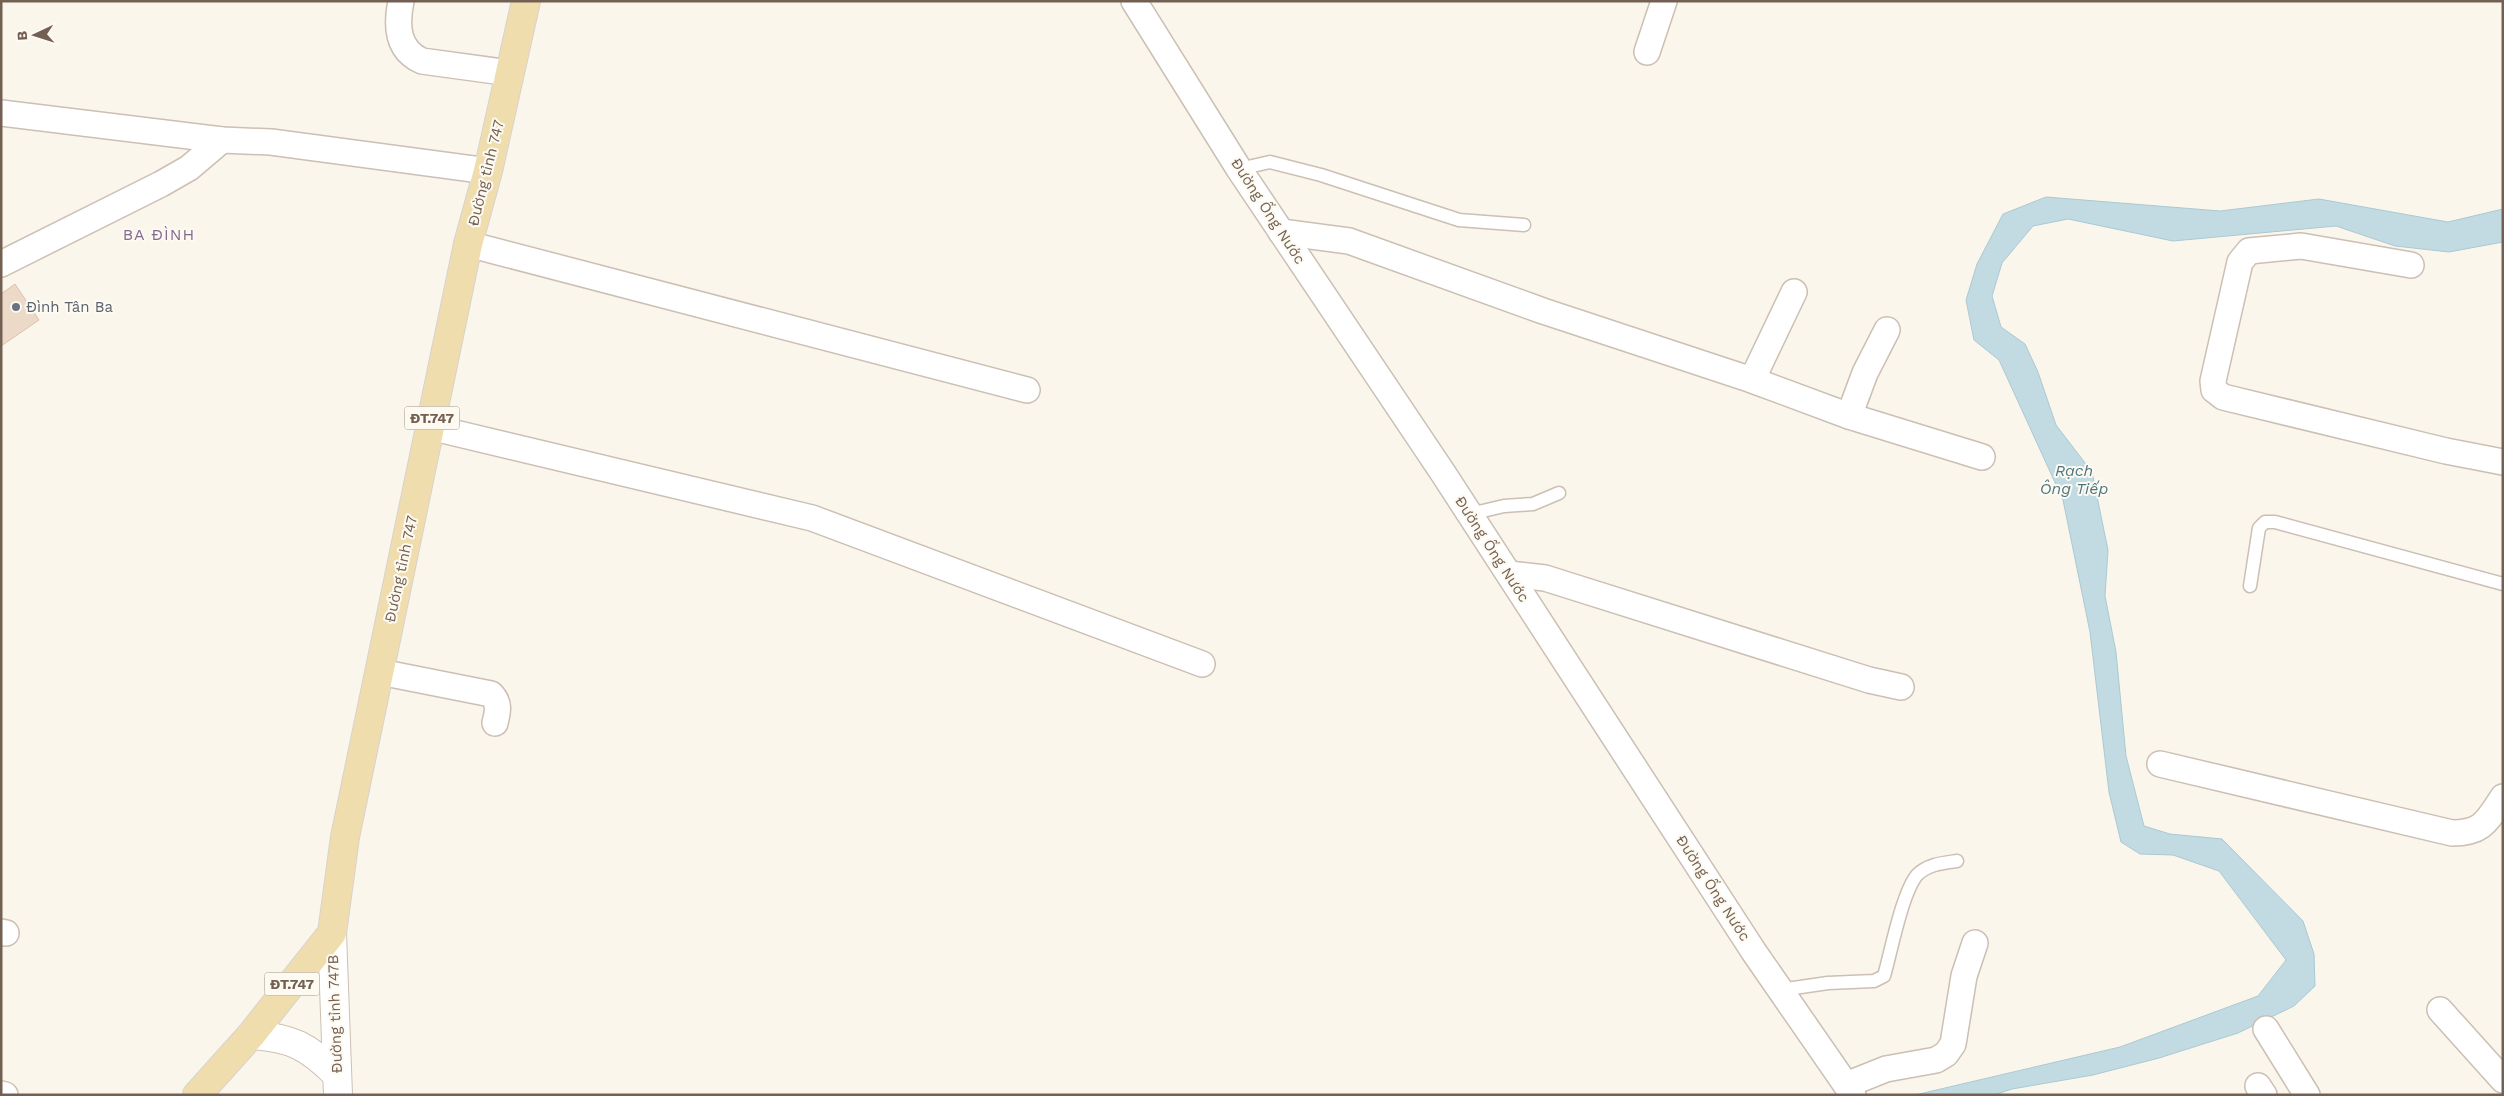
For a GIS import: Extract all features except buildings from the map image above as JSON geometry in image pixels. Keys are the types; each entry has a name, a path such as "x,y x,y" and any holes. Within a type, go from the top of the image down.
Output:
{"main road":[{"name":"Đường tỉnh 747","path":"332,934 345,837 468,244 488,171 526,1"},
{"name":"ĐT.747","path":"197,1095 251,1035 332,934"},
{"name":"Đường tỉnh 747B","path":"332,934 337,1084"},
{"path":"251,1035 270,1036 315,1052 337,1084"}],"street":[{"path":"401,1 397,20 399,36 413,57 422,61 510,73"},
{"name":"Đường Ống Nước","path":"1134,1 1239,169 1470,514 1780,990 1850,1090"},
{"path":"1647,52 1664,1"},
{"path":"1,113 222,140 271,142 488,171"},
{"path":"1,264 168,180 189,168 222,140"},
{"path":"1281,232 1349,242 1543,311 1752,380 1849,416 1982,457"},
{"path":"468,244 1027,390"},
{"path":"2411,266 2302,246 2249,251 2240,262 2213,381 2214,390 2223,397 2330,424 2503,462"},
{"path":"1752,380 1794,292"},
{"path":"1849,416 1865,373 1887,330"},
{"path":"430,427 812,518 1202,664"},
{"path":"1509,574 1545,578 1868,680 1901,687"},
{"path":"380,672 491,694 497,700 496,723"},
{"path":"2160,764 2452,833 2470,833 2484,825 2503,797"},
{"path":"1850,1090 1886,1069 1936,1060 1946,1054 1953,1044 1964,976 1976,944"},
{"path":"2440,1010 2503,1080"},
{"path":"2266,1029 2307,1095"}],"lane":[{"path":"1239,169 1270,162 1321,175 1459,220 1524,225"},
{"path":"1470,514 1504,506 1534,504 1559,493"},
{"path":"2250,586 2259,528 2265,522 2276,522 2503,584"},
{"path":"1780,990 1828,983 1874,981 1884,976 1909,888 1918,875 1934,864 1957,861"}],"water":[{"name":"Rạch Ông Tiếp","path":"2046,197 2220,211 2319,199 2448,222 2503,209 2503,242 2449,252 2395,246 2336,226 2173,241 2068,219 2033,226 2002,263 1992,296 2001,327 2025,344 2038,372 2056,425 2092,472 2108,550 2105,596 2116,652 2126,756 2144,826 2170,834 2222,839 2303,921 2314,954 2315,986 2294,1006 2238,1033 2159,1058 2093,1075 2012,1089 1994,1095 1915,1095 2120,1047 2258,996 2286,960 2219,871 2173,855 2140,854 2121,842 2109,792 2090,632 2063,500 1999,360 1974,340 1966,300 1977,264 2003,214"}],"place":[{"name":"Đình Tân Ba","path":"16,307"}],"district":[{"name":"BA ĐÌNH","path":"159,234"}]}
